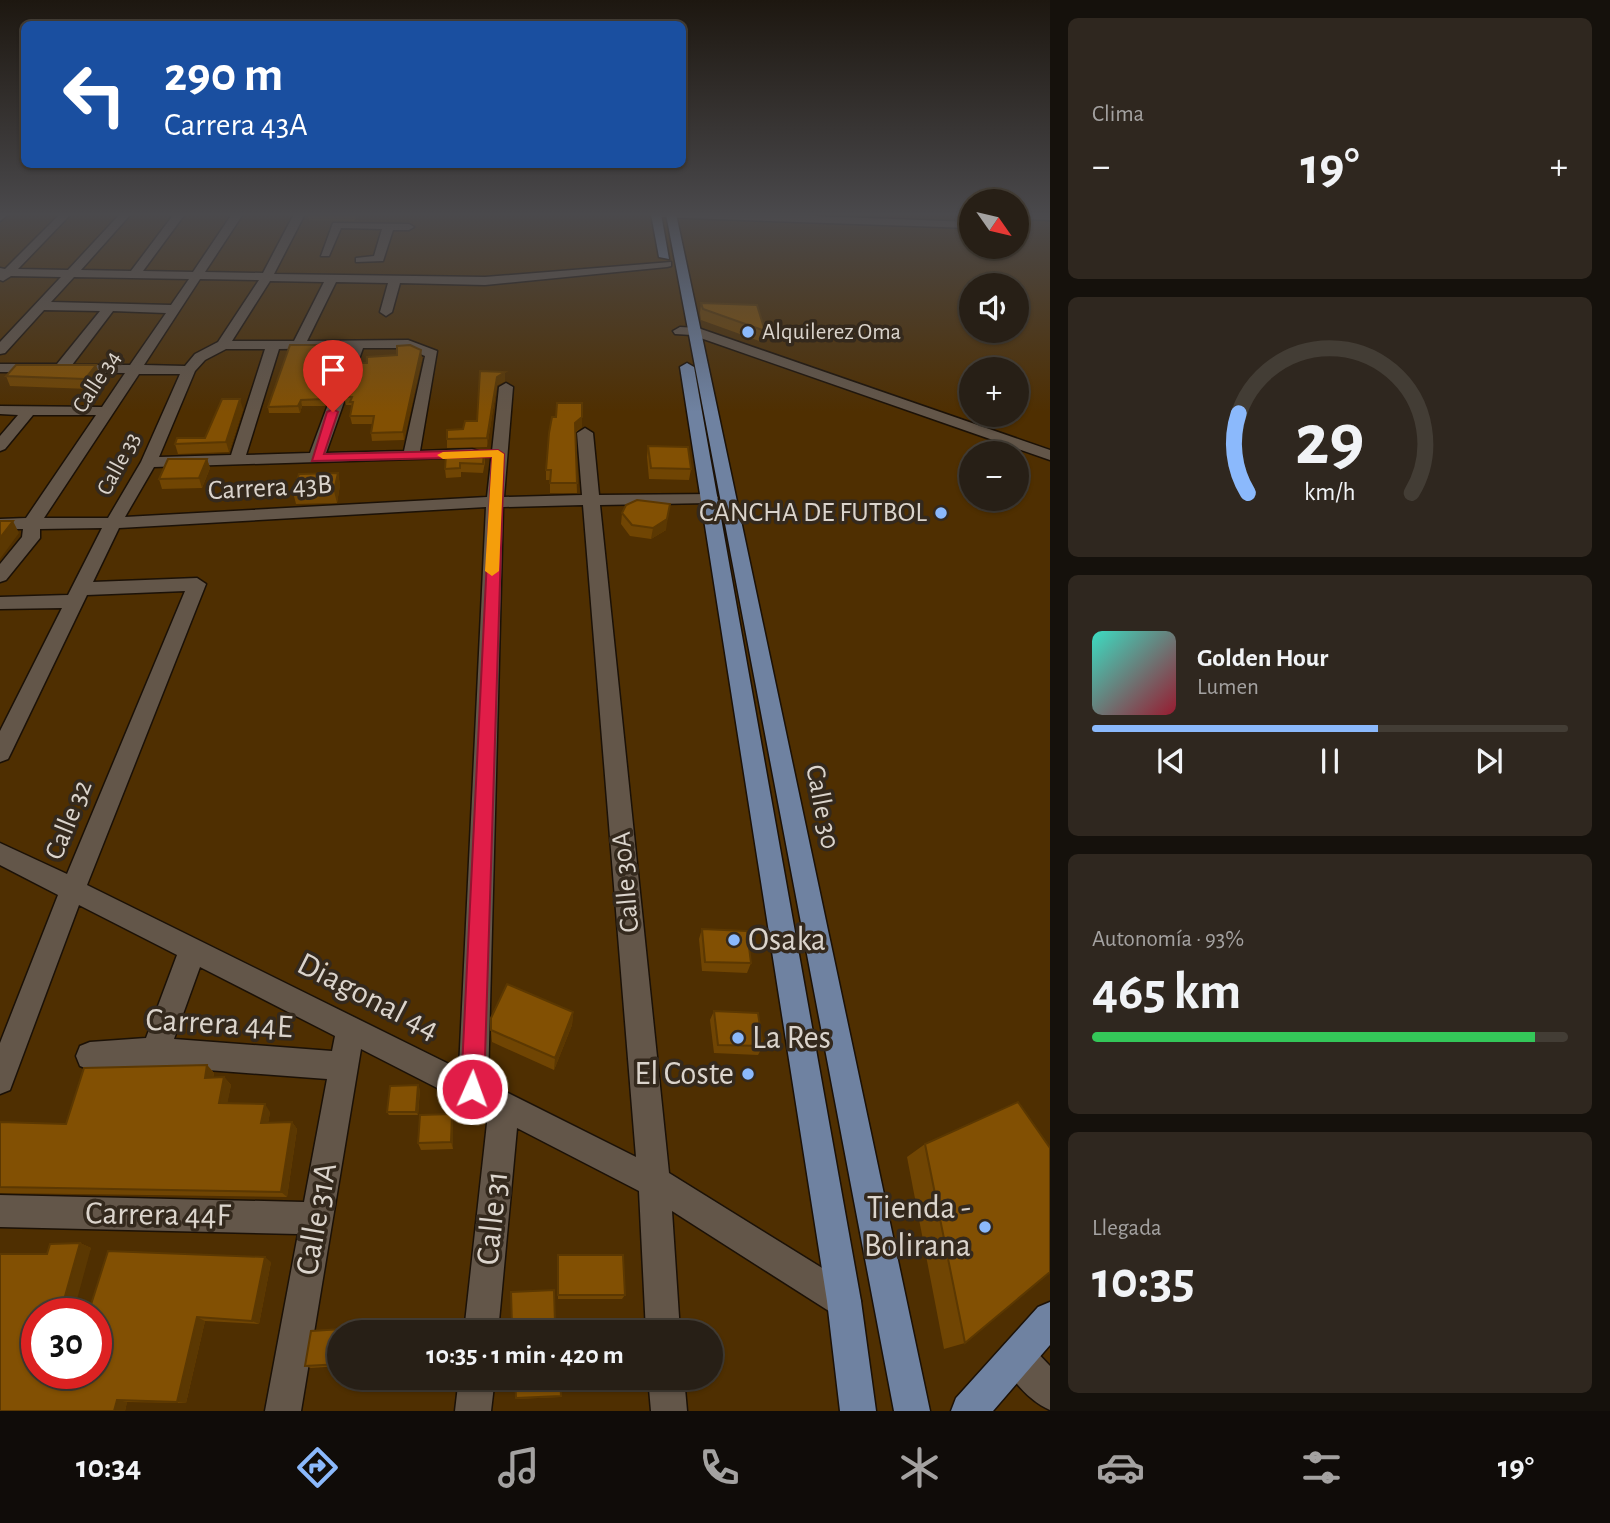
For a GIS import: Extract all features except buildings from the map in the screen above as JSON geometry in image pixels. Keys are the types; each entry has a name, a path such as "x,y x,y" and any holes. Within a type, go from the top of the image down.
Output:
{"main road":[{"name":"Calle 30","path":"672,280 726,474 912,1411"},
{"name":"Calle 30","path":"677,280 687,331 710,498 844,1301 858,1411"},
{"path":"969,1411 1050,1319"}],"street":[{"path":"0,351 67,280"},
{"name":"Calle 34","path":"0,576 31,538 32,523 131,370 195,280"},
{"name":"Calle 33","path":"0,752 113,523 149,462 188,370 200,357 223,345 265,280"},
{"path":"298,346 331,280"},
{"path":"386,312 395,280"},
{"path":"433,280 497,280"},
{"path":"42,306 174,309"},
{"path":"61,369 109,307"},
{"path":"687,331 1050,456"},
{"path":"223,345 408,344 421,347 432,354 411,456"},
{"path":"316,458 357,345"},
{"path":"237,460 273,346"},
{"path":"0,368 188,370"},
{"path":"472,1089 495,502 506,387"},
{"path":"0,410 105,411"},
{"path":"0,446 29,411"},
{"name":"Calle 30A","path":"586,433 654,1182 662,1320"},
{"path":"149,462 498,454"},
{"name":"Carrera 43B","path":"0,524 113,523 495,502 710,498"},
{"name":"Calle 32","path":"0,1080 73,889 197,584 78,595"},
{"path":"0,603 78,595"},
{"name":"Diagonal 44","path":"0,853 654,1182 844,1301"},
{"path":"155,1052 193,949"},
{"name":"Calle 31A","path":"283,1411 351,1028"},
{"name":"Carrera 44E","path":"90,1056 155,1052 344,1066"},
{"name":"Calle 31","path":"482,1320 504,1105"},
{"name":"Carrera 44F","path":"0,1212 317,1218"},
{"path":"1017,1356 1050,1392"},
{"path":"473,1411 475,1390"},
{"path":"667,1390 668,1411"}],"shaded area":[{"path":"0,280 959,280 959,343 1029,343 1029,280 1050,280 1050,1411 0,1411"}],"slow traffic":[{"path":"443,455 498,454 492,571"}],"place":[{"name":"Alquilerez Oma","path":"748,332"},
{"name":"CANCHA DE FUTBOL","path":"941,513"},
{"name":"Osaka","path":"734,940"},
{"name":"La Res","path":"738,1038"},
{"name":"El Coste","path":"748,1074"},
{"name":"Tienda - Bolirana","path":"985,1227"}],"route":[{"path":"333,412 316,458 498,454 472,1089"}]}
